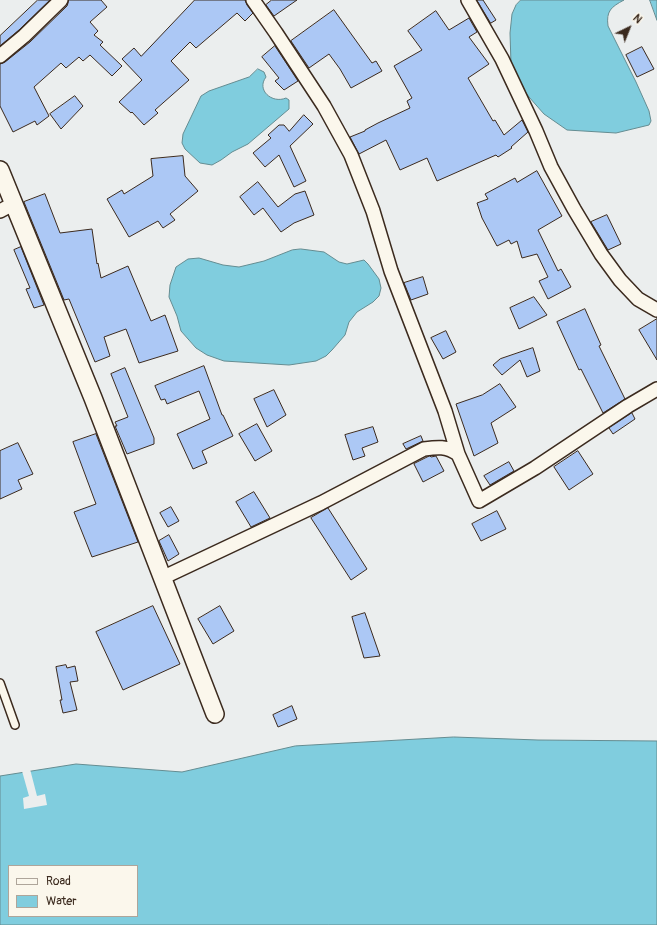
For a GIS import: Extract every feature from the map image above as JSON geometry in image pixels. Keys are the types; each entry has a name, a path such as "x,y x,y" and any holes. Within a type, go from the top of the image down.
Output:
{"street":[{"path":"0,56 24,36 61,0"},
{"path":"253,0 324,106 350,155 374,211 391,271 445,410 458,454 479,501 535,468 628,406 657,389"},
{"path":"468,0 502,59 536,131 551,167 601,254 620,280 638,299 657,310"},
{"path":"0,170 7,207 93,398 215,714"},
{"path":"162,578 321,503 424,449 438,447 450,449 458,454"}],"lane":[{"path":"0,683 14,725"}],"water":[{"path":"521,0 624,0 610,10 608,26 649,111 651,121 649,125 616,133 567,130 544,114 520,85 511,64 510,33 512,14 516,5"},
{"path":"650,0 657,0 657,20"},
{"path":"258,69 264,72 266,77 263,82 263,87 267,95 276,99 286,98 289,100 289,109 248,144 212,165 200,163 185,149 182,143 183,134 201,96 209,91 249,77"},
{"path":"301,249 324,252 339,262 347,264 364,260 379,279 381,288 379,296 373,302 357,312 349,322 345,335 326,356 316,361 289,365 224,361 207,355 196,348 181,331 177,316 169,297 170,285 176,267 188,259 199,258 223,265 239,267 264,261 292,250"},
{"path":"454,737 538,740 657,741 657,925 0,925 0,776 76,764 182,772 295,746"}],"pier":[{"path":"30,769 37,796 45,794 47,805 24,809 23,798 29,796 22,771"}],"building":[{"path":"38,0 50,0 0,46 0,36"},
{"path":"69,0 101,0 107,7 90,22 98,31 94,35 103,42 100,45 122,66 112,76 90,55 83,61 79,57 66,68 61,63 34,87 49,116 37,125 35,121 13,132 0,106 0,64 5,62 30,42 67,6"},
{"path":"195,0 245,0 253,13 245,21 237,13 196,48 190,42 171,61 189,80 155,110 158,113 144,125 132,112 131,113 119,102 142,80 122,59 134,48 141,56"},
{"path":"272,0 297,0 274,16 266,5"},
{"path":"477,0 483,0 496,20 491,23"},
{"path":"334,10 372,63 376,61 382,71 351,88 329,54 309,68 291,41"},
{"path":"436,11 449,30 469,18 477,32 469,37 489,64 468,78 493,121 495,120 504,135 522,120 528,132 511,147 512,148 498,157 496,155 437,181 427,158 400,170 386,140 359,154 350,137 410,108 407,101 412,98 394,66 422,50 408,31"},
{"path":"275,46 298,81 284,90 275,81 279,78 262,57"},
{"path":"642,47 654,69 637,77 626,55"},
{"path":"75,96 83,106 61,129 50,114"},
{"path":"304,115 313,124 290,146 306,181 294,187 279,155 265,167 253,153 271,138 268,135 279,125 284,125 289,131"},
{"path":"183,156 185,176 198,191 170,214 175,220 163,228 158,221 129,237 107,199 122,190 124,194 153,176 151,159"},
{"path":"537,171 562,216 538,230 558,271 561,269 571,287 548,299 539,281 548,277 537,254 522,258 517,241 511,244 509,240 497,246 482,218 477,203 488,199 485,194 515,178 517,182"},
{"path":"258,182 278,207 295,194 305,191 314,215 294,223 281,232 263,208 254,215 240,197"},
{"path":"45,194 60,233 92,229 97,264 98,263 101,278 128,266 151,321 165,315 178,351 139,363 126,329 104,337 110,356 95,362 69,299 64,300 24,202"},
{"path":"607,215 621,244 608,250 591,222"},
{"path":"21,247 44,305 34,308 26,289 30,288 14,250"},
{"path":"423,277 428,294 411,300 404,283"},
{"path":"534,297 547,315 519,329 510,308"},
{"path":"585,309 601,345 599,346 625,399 603,413 581,369 579,370 557,322"},
{"path":"657,319 657,360 639,330"},
{"path":"446,331 456,352 443,359 431,338"},
{"path":"533,348 540,371 527,377 520,360 502,375 493,365 500,359"},
{"path":"204,366 222,415 233,436 202,451 207,463 193,469 177,434 210,419 199,391 167,404 165,399 161,400 155,386"},
{"path":"125,368 154,438 154,444 127,454 115,426 117,426 115,422 128,417 111,374"},
{"path":"500,384 516,407 491,423 498,443 474,456 456,404 482,395"},
{"path":"274,390 286,415 267,427 254,399"},
{"path":"632,413 635,419 613,434 609,428"},
{"path":"257,424 272,451 255,461 239,434"},
{"path":"373,427 378,442 362,448 365,456 353,460 345,435"},
{"path":"96,434 138,542 92,557 74,512 96,504 73,442"},
{"path":"421,436 423,441 406,449 403,444"},
{"path":"18,443 33,474 18,480 22,489 0,499 0,451"},
{"path":"578,451 593,474 569,490 554,467"},
{"path":"430,456 436,456 444,471 423,482 414,464"},
{"path":"509,462 514,471 490,485 484,476"},
{"path":"254,492 270,518 251,527 236,502"},
{"path":"171,507 179,521 168,527 160,513"},
{"path":"328,508 367,569 351,580 311,518"},
{"path":"497,511 506,529 481,541 472,524"},
{"path":"169,535 179,554 168,561 159,541"},
{"path":"153,606 180,664 123,690 96,632"},
{"path":"220,606 234,631 213,644 198,619"},
{"path":"365,613 380,656 364,658 352,617"},
{"path":"66,665 67,668 75,666 78,681 70,682 77,710 63,713 56,667"},
{"path":"292,706 297,719 278,727 273,715"}]}
